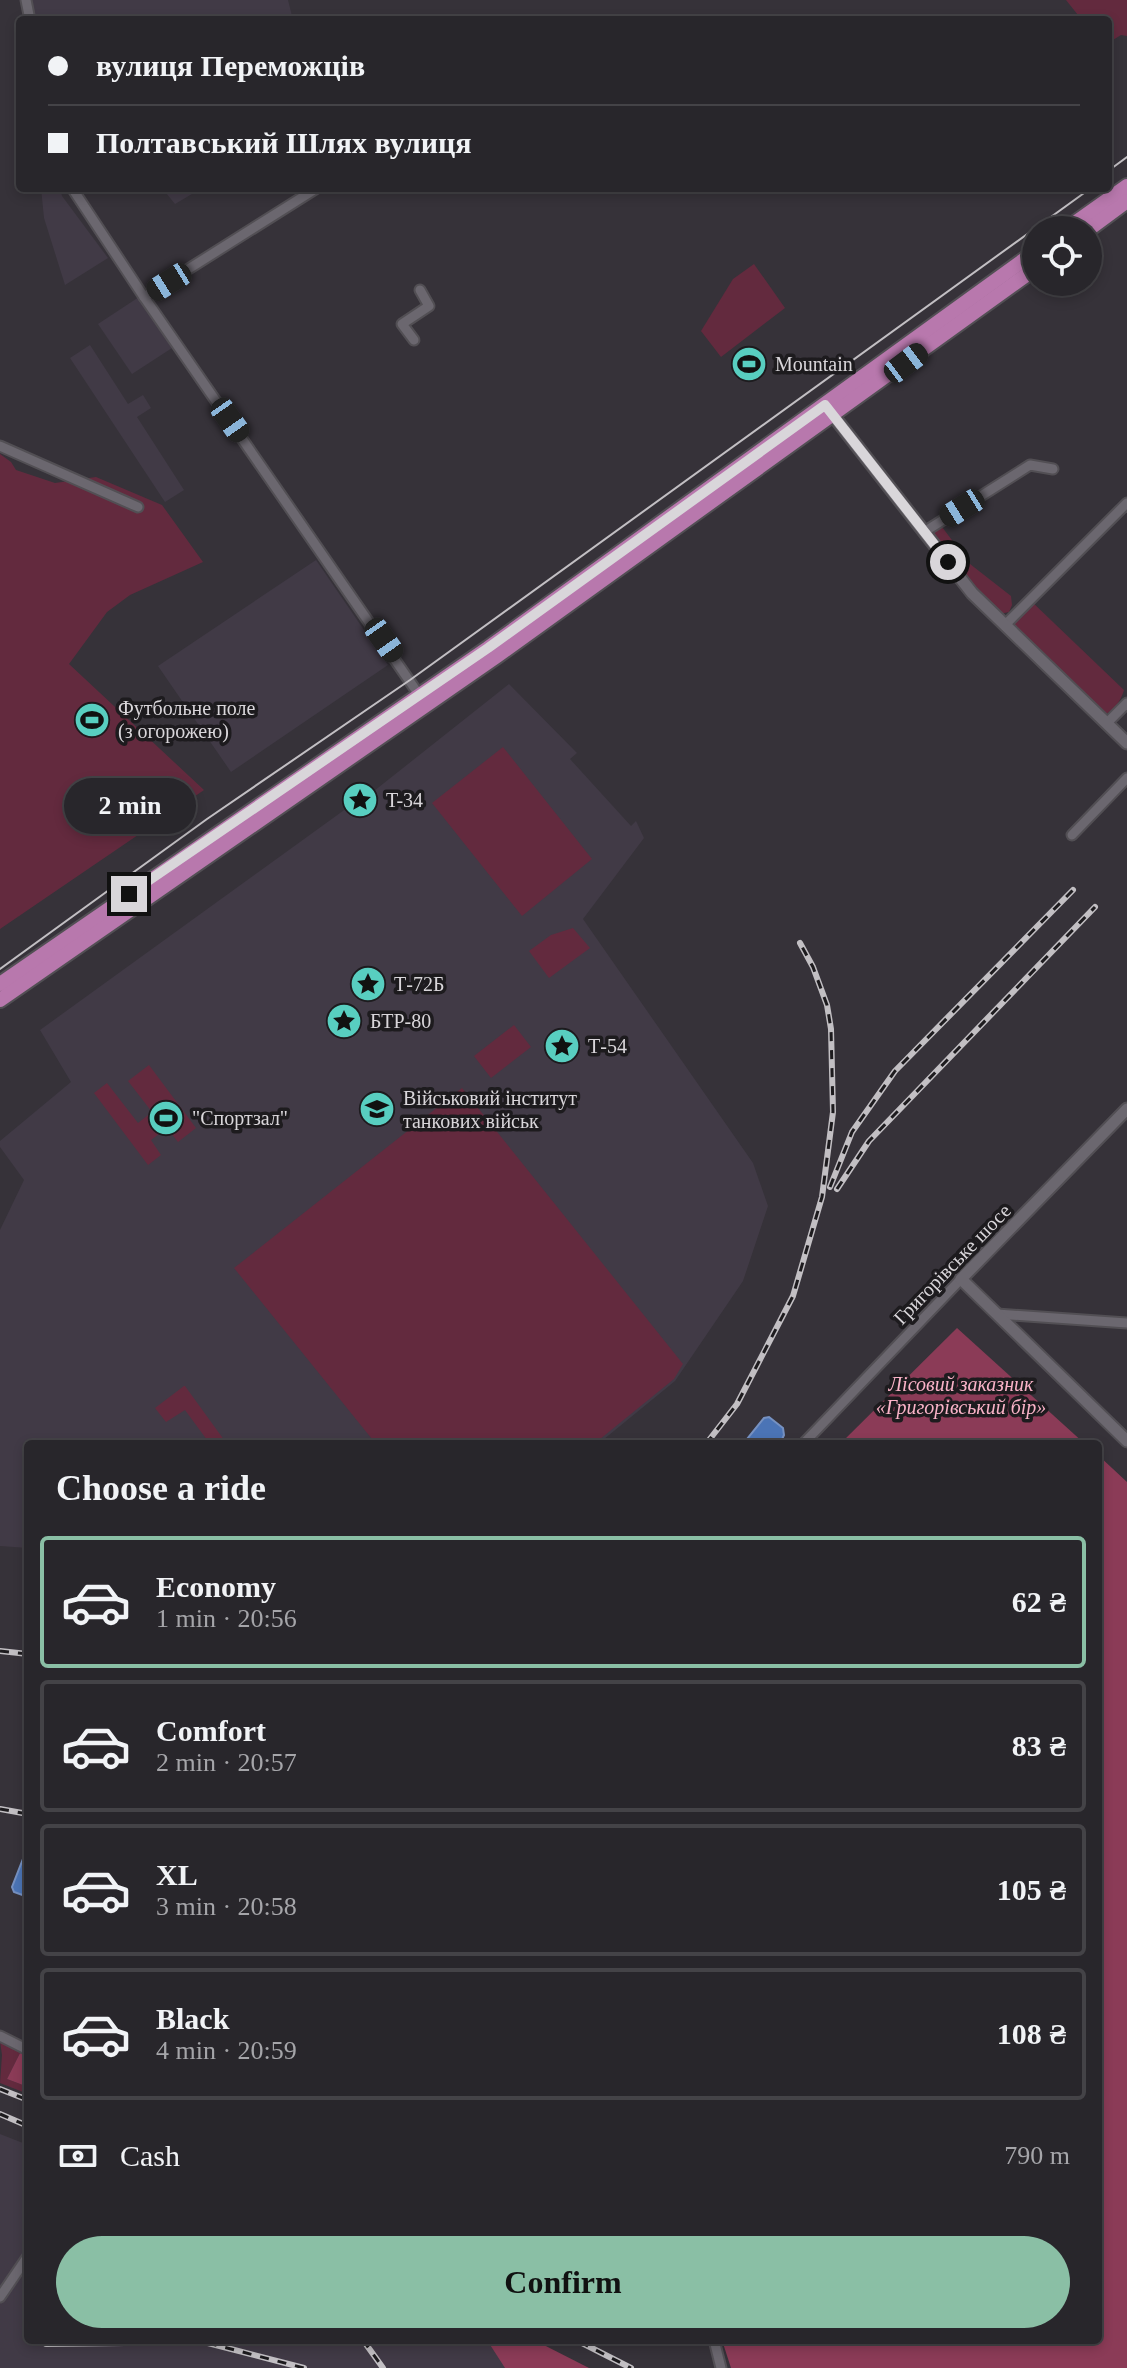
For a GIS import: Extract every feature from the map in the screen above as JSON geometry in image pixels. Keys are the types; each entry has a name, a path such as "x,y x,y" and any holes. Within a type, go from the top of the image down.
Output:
{"main road":[{"path":"1085,216 1127,186"},
{"path":"1102,220 1127,201"},
{"path":"829,410 1022,262"},
{"path":"0,1000 829,410 1022,278"},
{"path":"0,984 423,699"}],"street":[{"path":"75,192 423,699"},
{"path":"144,297 311,192"},
{"path":"414,340 402,324 429,306 420,290"},
{"path":"829,410 972,593 1127,743"},
{"path":"0,446 138,507"},
{"path":"924,532 1030,465 1053,469"},
{"path":"1005,625 1127,503"},
{"path":"1107,723 1127,703"},
{"path":"1072,835 1127,778"},
{"name":"Григорівське шосе","path":"807,1440 1127,1109"},
{"path":"961,1279 1127,1441"},
{"path":"997,1314 1127,1323"},
{"path":"0,2036 24,2048"},
{"path":"0,2297 24,2262"},
{"path":"715,2344 721,2368"}],"shaded area":[{"path":"26,0 288,0 292,16 29,16"},
{"path":"1066,0 1127,0 1127,36 1121,35 1112,41 1112,16 1079,16"},
{"path":"41,192 61,192 108,258 65,285 44,218"},
{"path":"165,192 195,192 175,204"},
{"path":"754,264 785,308 721,357 701,331 733,279"},
{"path":"139,297 172,348 132,374 98,324"},
{"path":"90,345 128,404 143,395 151,408 137,417 184,490 165,502 70,358"},
{"path":"0,454 16,470 55,483 96,477 162,505 203,562 130,595 107,612 69,664 204,790 0,929"},
{"path":"939,523 970,564 1011,596 1009,612 995,615 924,532"},
{"path":"316,560 388,665 231,772 158,666"},
{"path":"1030,600 1124,690 1109,712 1100,717 1013,633 1012,618"},
{"name":"Військовий інститут танкових військ","path":"509,684 577,753 570,759 631,826 636,821 644,838 583,919 753,1163 768,1206 743,1281 675,1381 603,1440 24,1440 24,1548 0,1546 0,1230 24,1180 0,1147 0,1141 71,1082 40,1030 347,808 355,817 379,798 374,791"},
{"path":"503,747 592,859 522,916 432,803"},
{"path":"573,928 590,948 549,978 529,951 551,935"},
{"path":"514,1025 531,1047 491,1078 474,1056"},
{"name":"\"Спортзал\"","path":"149,1065 196,1128 178,1142 167,1128 151,1140 161,1155 148,1165 94,1093 107,1083 138,1123 152,1112 128,1081"},
{"path":"462,1088 683,1364 674,1379 599,1440 373,1440 234,1268"},
{"path":"185,1386 224,1440 207,1440 185,1410 166,1422 155,1408"},
{"path":"0,2041 20,2053 7,2079 24,2085 24,2092 0,2083"},
{"path":"0,2134 24,2143 24,2344 492,2344 521,2368 0,2368"}],"green space":[{"name":"Лісовий заказник «Григорівський бір»","path":"957,1328 1081,1440 844,1440"},
{"path":"1102,1459 1127,1482 1127,2368 731,2368 723,2344 1102,2344"},
{"path":"20,2053 24,2055 24,2085 7,2079"},
{"path":"490,2344 542,2344 589,2368 505,2368"}],"water":[{"path":"769,1417 783,1428 782,1440 746,1440 764,1418"},
{"path":"24,1856 24,1896 14,1892 12,1887"}],"tram line":[{"path":"1112,168 1127,157"},
{"path":"0,969 207,819 410,680 1085,192"}],"railway":[{"path":"830,1187 852,1132 895,1071 1073,890"},
{"path":"837,1189 869,1141 1095,907"},
{"path":"709,1440 737,1404 793,1296 822,1197 833,1112 831,1029 827,1005 800,943"},
{"path":"0,1651 24,1654"},
{"path":"0,1809 24,1813"},
{"path":"0,2089 24,2098"},
{"path":"0,2114 24,2124"},
{"path":"212,2344 304,2368"},
{"path":"366,2344 383,2368"},
{"path":"584,2344 631,2368"}],"place":[{"name":"Mountain","path":"749,364"},
{"name":"Футбольне поле (з огорожею)","path":"92,720"},
{"name":"T-34","path":"360,800"},
{"name":"Т-72Б","path":"368,984"},
{"name":"БТР-80","path":"344,1021"},
{"name":"Т-54","path":"562,1046"},
{"name":"Військовий інститут танкових військ","path":"377,1109"},
{"name":"\"Спортзал\"","path":"166,1118"}],"route":[{"path":"129,894 488,648 825,405 948,562"}]}
